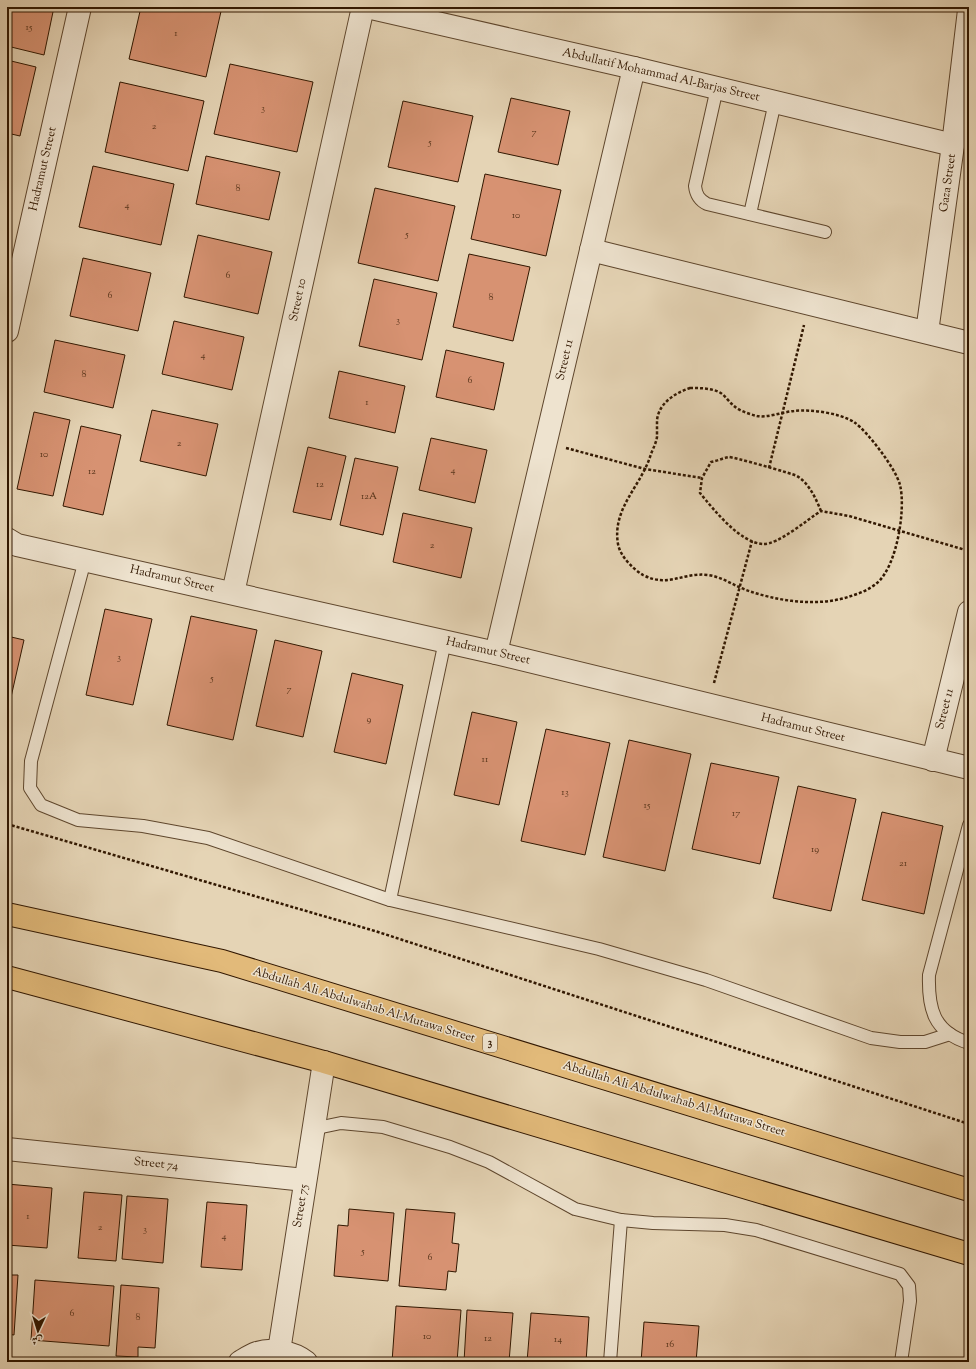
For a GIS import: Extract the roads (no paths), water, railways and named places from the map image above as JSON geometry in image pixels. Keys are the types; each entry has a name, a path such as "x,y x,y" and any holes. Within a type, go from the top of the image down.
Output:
{"main road":[{"name":"Abdullah Ali Abdulwahab Al-Mutawa Street","path":"7,914 222,962 969,1190"},
{"path":"7,977 324,1062 969,1254"}],"street":[{"name":"Hadramut Street","path":"7,331 80,7"},
{"name":"Street 10","path":"234,593 363,7"},
{"name":"Abdullatif Mohammad Al-Barjas Street","path":"368,7 634,68 953,145"},
{"name":"Gaza Street","path":"927,332 953,145 969,10"},
{"name":"Street 11","path":"496,653 634,68"},
{"path":"591,250 969,343"},
{"name":"Hadramut Street","path":"7,539 17,545 445,641 969,768"},
{"name":"Street 11","path":"933,760 969,612"},
{"name":"Street 75","path":"279,1351 324,1062"},
{"name":"Street 74","path":"7,1149 305,1180"},
{"path":"240,1362 258,1353 279,1351 300,1357 306,1362"}],"lane":[{"path":"717,88 696,180 695,191 701,201 707,204 825,232"},
{"path":"750,214 775,102"},
{"path":"85,560 31,761 30,788 41,805 78,820 143,826 208,838 390,900 599,949 706,980 872,1038 900,1042 925,1042 950,1034"},
{"path":"390,900 445,641"},
{"path":"969,824 929,975 928,997 931,1010 937,1021 950,1034 969,1043"},
{"path":"313,1133 317,1128 341,1123 382,1127 450,1147 489,1162 575,1209 621,1220 653,1223 725,1225 756,1230 900,1274 909,1286 910,1301 901,1362"},
{"path":"610,1362 621,1220"}]}
